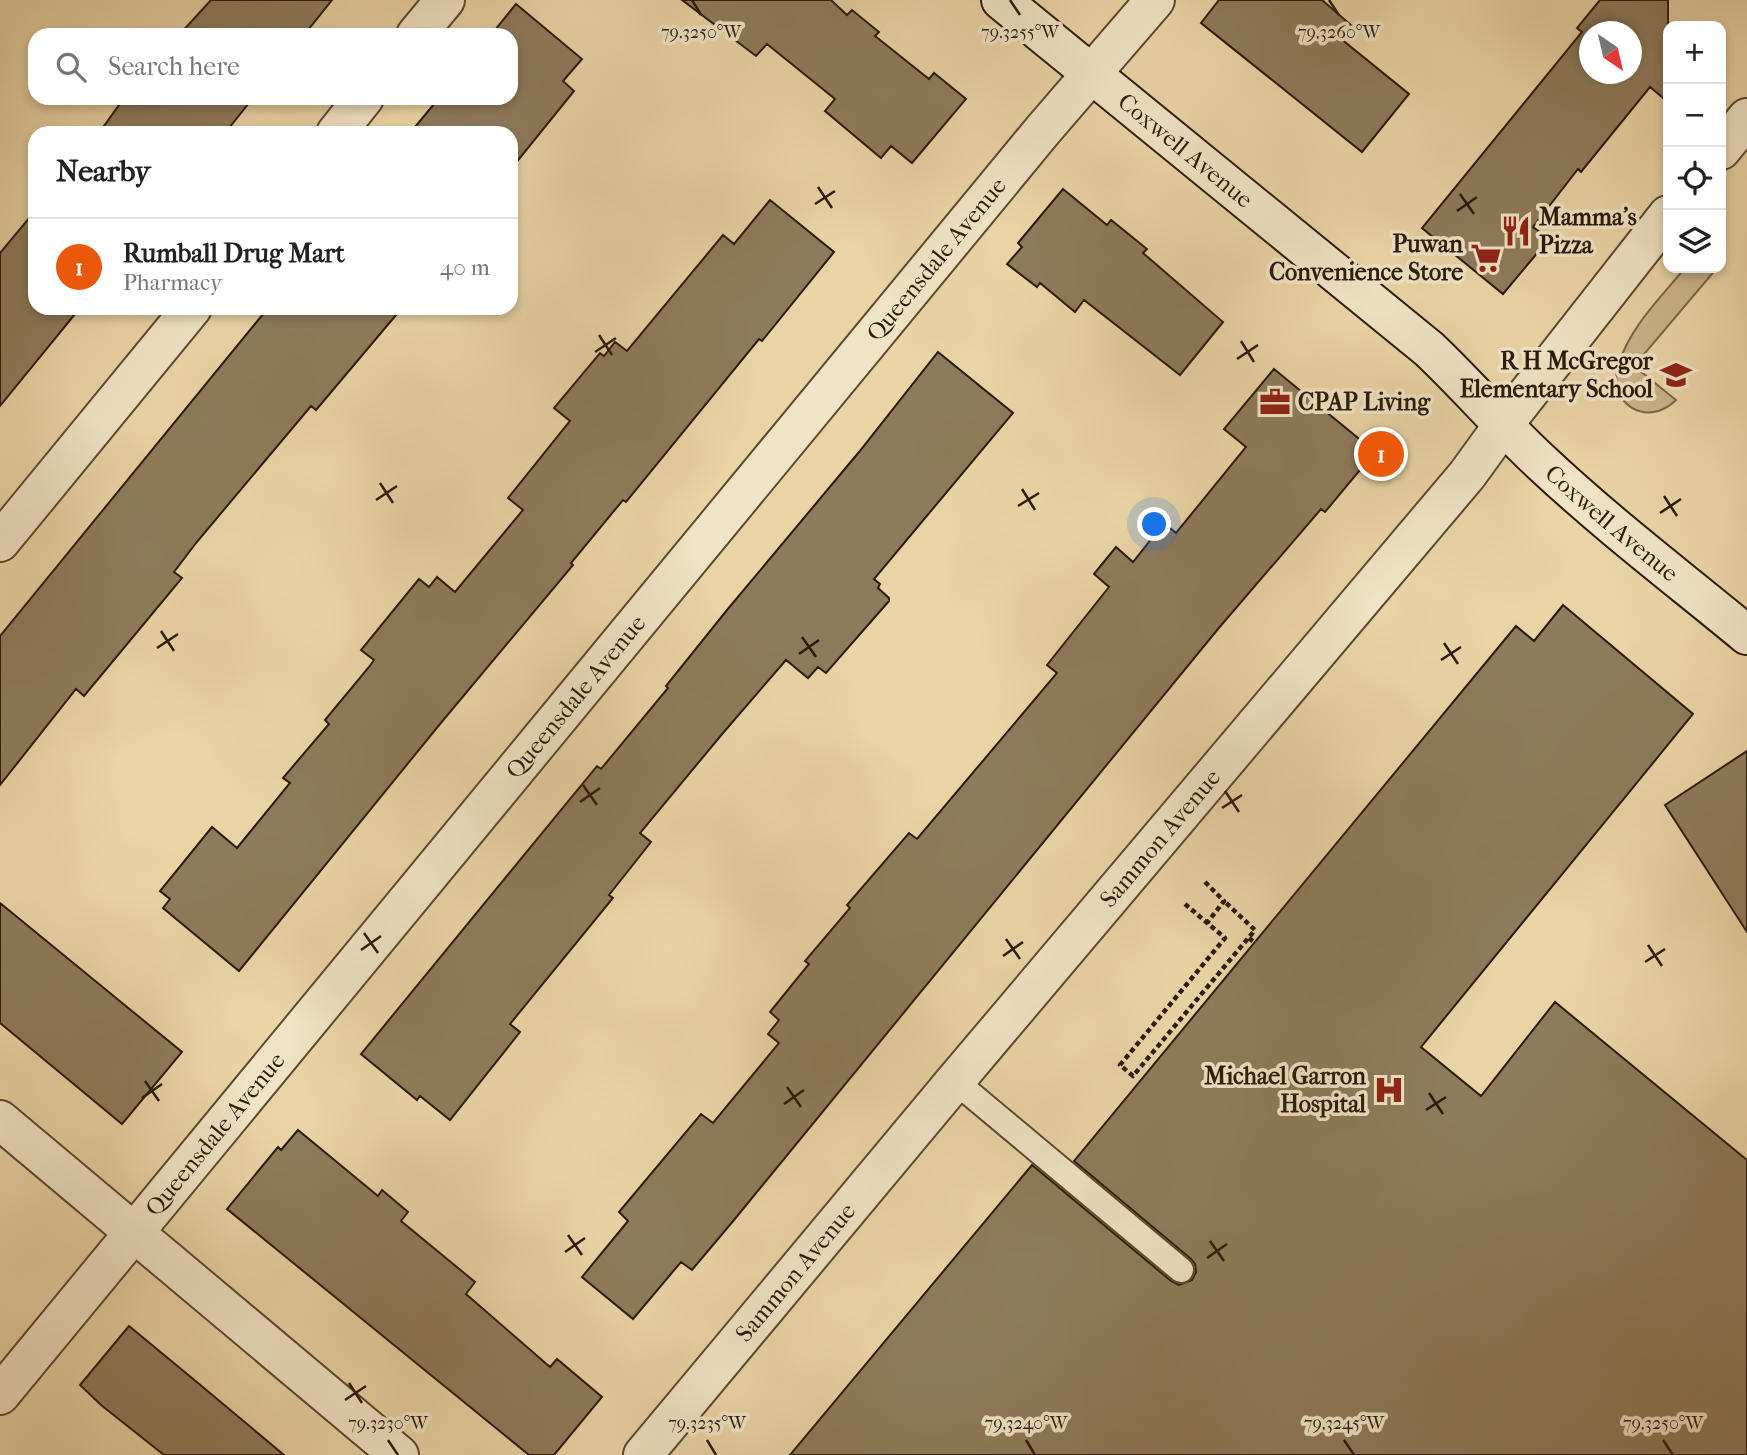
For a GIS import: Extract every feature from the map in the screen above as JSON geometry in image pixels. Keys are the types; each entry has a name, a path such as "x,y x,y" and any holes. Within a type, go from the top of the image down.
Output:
{"street":[{"path":"422,28 445,0"},
{"name":"Coxwell Avenue","path":"1001,0 1429,349 1541,462 1747,635"},
{"name":"Queensdale Avenue","path":"0,1395 1155,0"},
{"path":"342,126 358,105"},
{"path":"1723,147 1747,118"},
{"name":"Sammon Avenue","path":"643,1455 1467,475 1663,221"},
{"path":"0,542 186,315"},
{"path":"0,1121 399,1455"}],"lane":[{"path":"955,1081 1181,1270"}],"path":[{"path":"1185,904 1225,938 1120,1065 1133,1076 1255,930 1205,883"},
{"path":"1207,923 1224,901"},
{"path":"1249,938 1255,943"}],"shaded area":[{"path":"1681,273 1713,273 1634,366 1676,400 1654,412 1642,412 1624,401 1618,392 1616,380 1623,352 1656,302"}],"building":[{"path":"211,0 332,0 310,28 185,28"},
{"path":"682,0 831,0 847,15 852,10 879,32 875,36 929,79 934,73 966,99 912,163 891,146 881,158 825,111 835,99 767,44 756,56"},
{"path":"1219,0 1322,0 1351,25 1340,38 1409,94 1362,152 1201,23"},
{"path":"1600,0 1668,0 1668,21 1663,21 1663,98 1650,87 1581,172 1578,169 1533,227 1549,239 1503,294 1422,228 1579,36 1579,84 1642,84 1642,21 1583,21"},
{"path":"516,4 582,59 563,81 574,91 518,160 518,126 416,126 433,105 518,105 518,28 497,28"},
{"path":"119,105 247,105 231,126 104,126"},
{"path":"1063,189 1107,225 1111,220 1147,249 1143,253 1223,322 1180,375 1084,300 1075,312 1040,283 1037,287 1007,264 1022,247 1018,243"},
{"path":"770,200 834,252 626,502 623,500 571,563 573,565 239,971 163,908 170,899 160,891 212,827 237,848 290,783 283,778 329,724 325,720 374,660 361,650 419,579 429,587 437,577 455,592 523,510 508,498 570,421 554,408 600,353 604,356 615,342 627,351 723,235 734,244"},
{"path":"28,219 28,315 74,315 0,406 0,253"},
{"path":"262,315 396,315 316,410 311,406 196,543 174,572 182,578 84,696 76,689 0,785 0,636"},
{"path":"938,352 1013,413 874,579 880,584 878,588 889,601 826,673 818,667 808,678 786,660 723,733 640,833 651,842 609,895 613,898 510,1024 520,1032 450,1120 420,1096 417,1100 361,1054 597,766 601,769 668,688 666,686 727,610 859,452"},
{"path":"1274,369 1375,452 1325,512 1321,509 1218,629 692,1270 681,1262 633,1319 582,1277 628,1221 619,1212 701,1114 713,1123 779,1043 768,1034 779,1020 770,1012 809,964 805,961 850,908 847,905 909,833 917,839 1057,673 1047,665 1109,587 1094,574 1116,547 1133,562 1164,523 1176,533 1246,447 1224,429"},
{"name":"Michael Garron Hospital","path":"1563,605 1693,714 1421,1047 1481,1096 1555,1002 1747,1160 1747,1455 790,1455 1032,1165 1171,1281 1179,1285 1192,1280 1196,1272 1191,1259 1074,1161 1516,626 1534,641"},
{"path":"1747,751 1747,932 1665,805"},
{"path":"0,903 182,1052 122,1124 0,1023"},
{"path":"298,1130 378,1196 382,1190 408,1212 401,1221 475,1282 466,1294 550,1367 557,1359 602,1397 554,1455 529,1455 227,1209 278,1147 281,1150"},
{"path":"129,1326 284,1455 164,1455 101,1405 80,1385"}],"place":[{"name":"Mamma's Pizza","path":"1516,231"},
{"name":"Puwan Convenience Store","path":"1486,258"},
{"name":"R H McGregor Elementary School","path":"1676,375"},
{"name":"CPAP Living","path":"1275,402"},
{"name":"Rumball Drug Mart","path":"1381,454"},
{"name":"Michael Garron Hospital","path":"1389,1090"}]}
